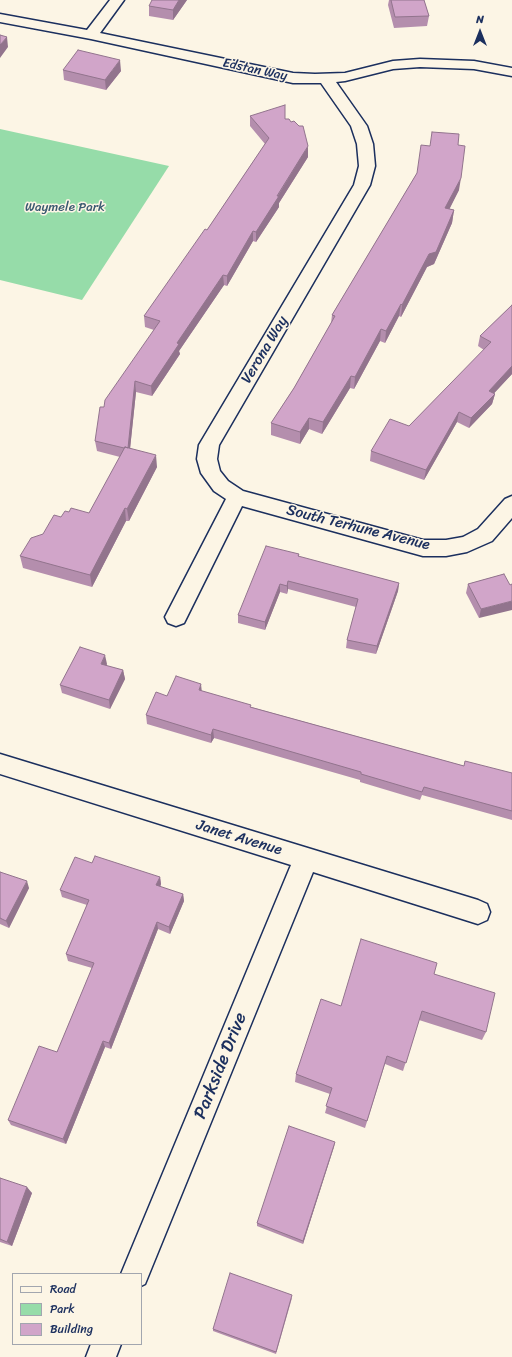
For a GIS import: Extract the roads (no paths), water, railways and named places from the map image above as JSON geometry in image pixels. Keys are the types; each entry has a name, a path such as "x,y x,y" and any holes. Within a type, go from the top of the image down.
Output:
{"street":[{"path":"91,35 118,0"},
{"name":"Edstan Way","path":"0,18 91,35 293,78 326,79 345,77 393,65 420,63 474,65 512,72"},
{"name":"Verona Way","path":"237,496 221,486 211,473 207,459 209,445 362,185 367,166 365,144 359,126 326,79"},
{"path":"176,617 237,496"},
{"name":"South Terhune Avenue","path":"237,496 423,548 446,548 467,544 485,535 512,504"},
{"name":"Janet Avenue","path":"0,764 478,912"},
{"name":"Parkside Drive","path":"135,1273 306,858"},
{"path":"101,1357 106,1345"}],"park label":[{"name":"Waymele Park","path":"65,208"}]}
